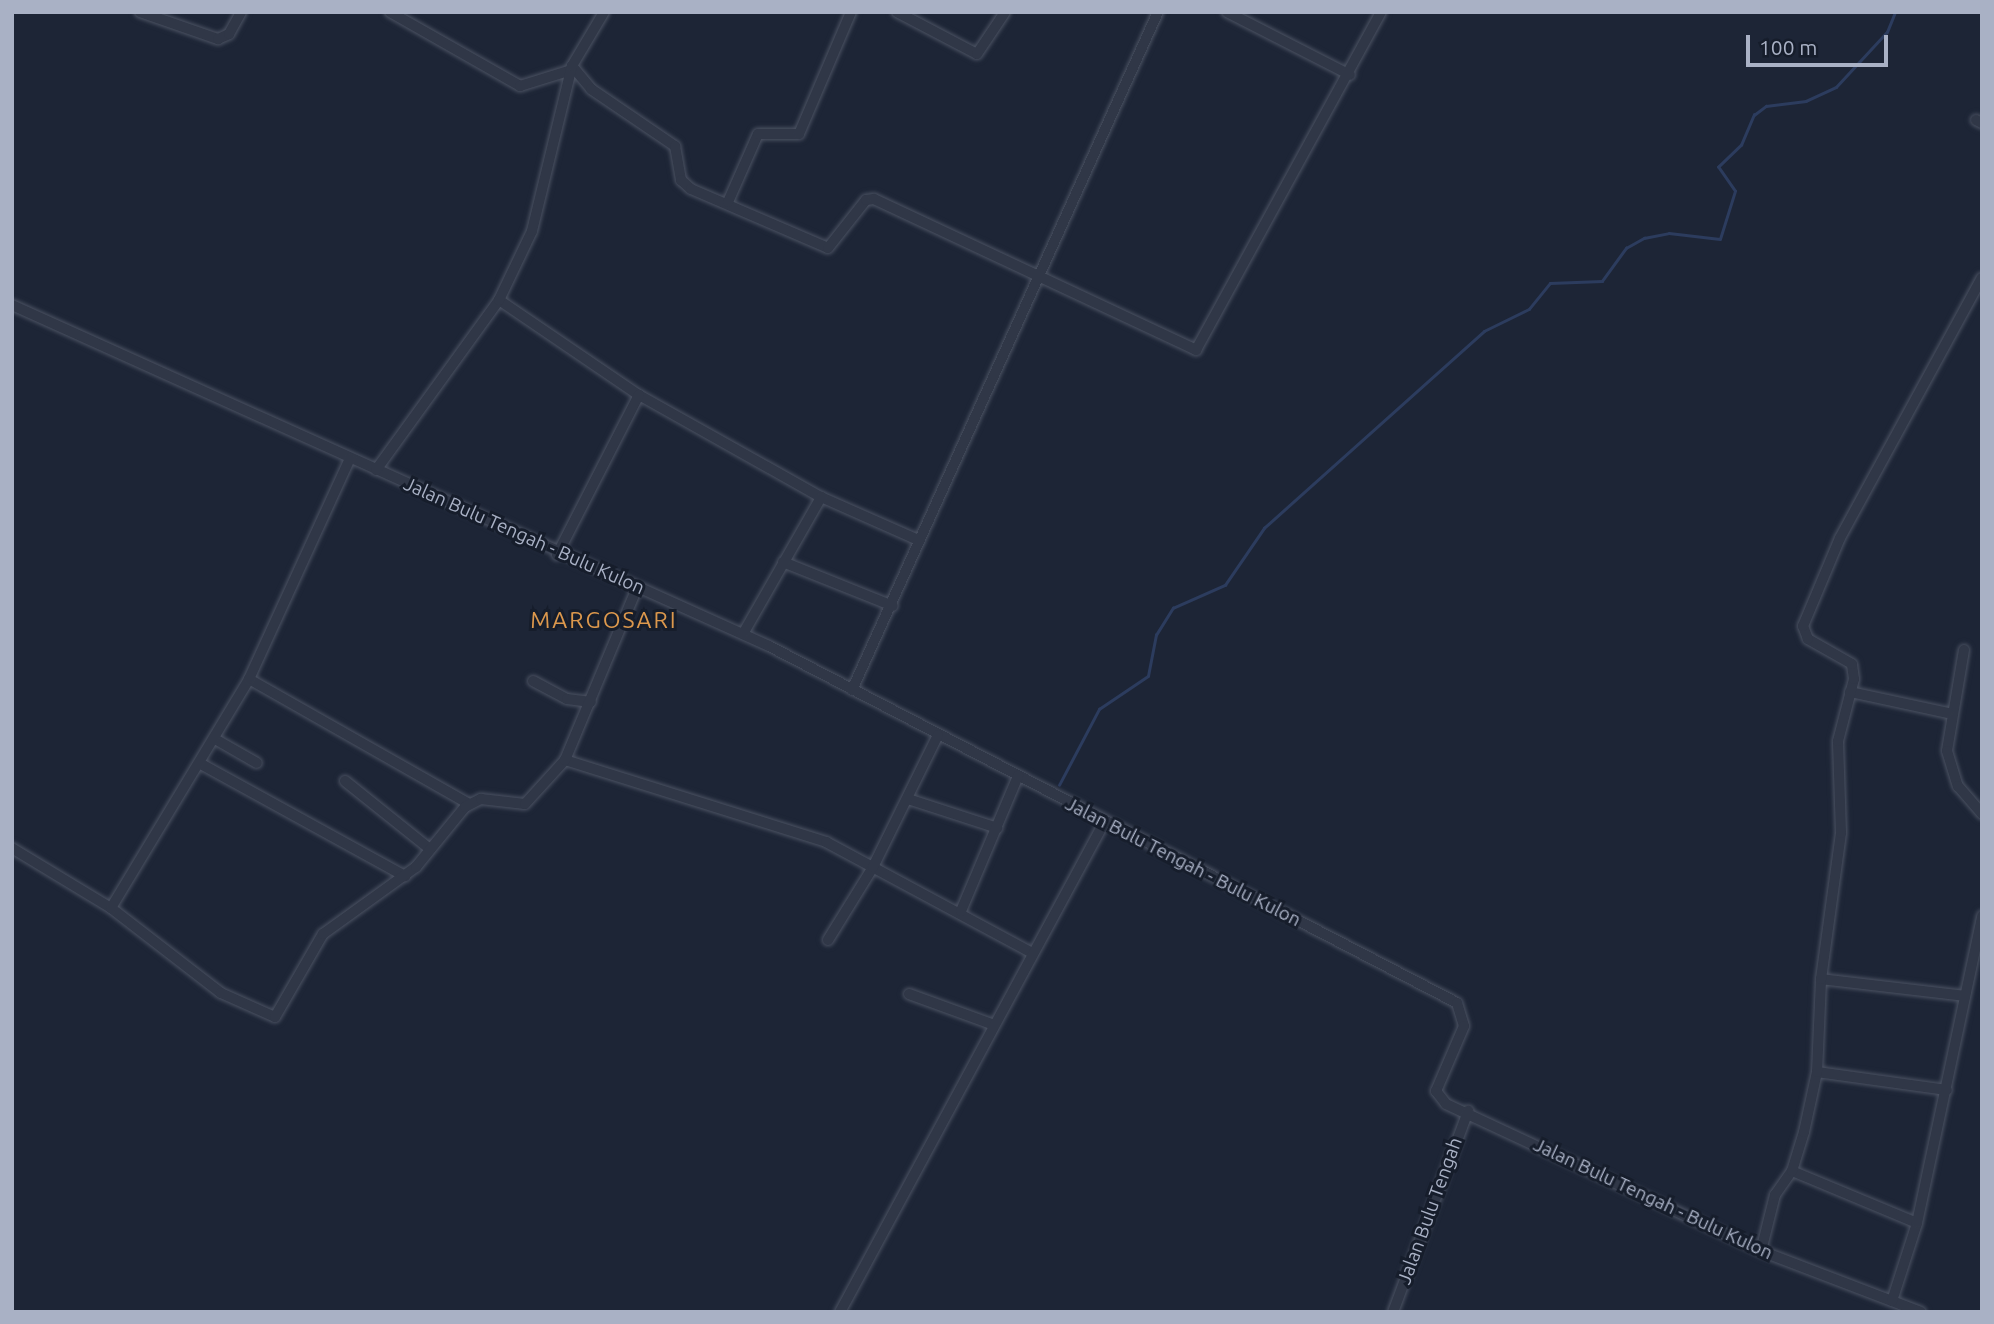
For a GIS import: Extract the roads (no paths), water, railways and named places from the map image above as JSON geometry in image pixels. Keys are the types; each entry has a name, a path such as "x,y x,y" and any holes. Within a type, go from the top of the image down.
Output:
{"street":[{"path":"140,12 222,39 241,12"},
{"path":"390,12 520,86 572,68"},
{"path":"376,470 499,300 532,231 572,68 604,12"},
{"path":"728,202 758,134 799,134 851,12"},
{"path":"897,12 977,54 1005,12"},
{"path":"852,690 893,606 918,540 1158,12"},
{"path":"1227,12 1350,75"},
{"path":"572,68 591,89 675,146 685,186 728,202 828,248 871,199 1198,350 1350,75 1381,12"},
{"path":"1761,1251 1775,1195 1792,1171 1817,1072 1821,979 1841,833 1838,741 1850,692 1852,664 1808,639 1803,626 1840,538 1982,278"},
{"path":"499,300 639,395 821,497 918,540"},
{"name":"Jalan Bulu Tengah - Bulu Kulon","path":"12,305 557,555 743,634 1104,823 1457,1003 1464,1026 1436,1091 1446,1104 1468,1111 1761,1251 1921,1312"},
{"path":"557,555 639,395"},
{"path":"111,908 201,764 249,679 350,458"},
{"path":"743,634 821,497"},
{"path":"783,562 893,606"},
{"path":"12,848 111,908 182,967 275,1017 323,934 405,876 469,804 481,799 525,804 565,761 637,588"},
{"path":"1964,650 1948,713 1948,762 1965,799 1982,814"},
{"path":"249,679 469,804"},
{"path":"533,681 567,699 591,702"},
{"path":"1850,692 1948,713"},
{"path":"828,940 873,867 938,736"},
{"path":"215,739 257,763"},
{"path":"565,761 826,842 961,911 1032,953"},
{"path":"201,764 405,876"},
{"path":"961,911 1018,776"},
{"path":"345,780 430,849"},
{"path":"908,799 997,828"},
{"path":"840,1312 1104,823"},
{"path":"1892,1301 1917,1223 1982,916"},
{"path":"1821,979 1965,996"},
{"path":"909,994 994,1025"},
{"path":"1817,1072 1947,1090"},
{"name":"Jalan Bulu Tengah","path":"1393,1312 1468,1111"},
{"path":"1792,1171 1917,1223"}],"waterway":[{"path":"1059,785 1099,709 1148,676 1156,635 1173,608 1225,585 1264,528 1484,331 1529,309 1550,283 1602,281 1626,248 1644,238 1669,233 1720,239 1735,191 1718,167 1741,145 1754,115 1766,106 1806,101 1836,87 1887,32 1895,12"}],"district":[{"name":"MARGOSARI","path":"604,620"}]}
